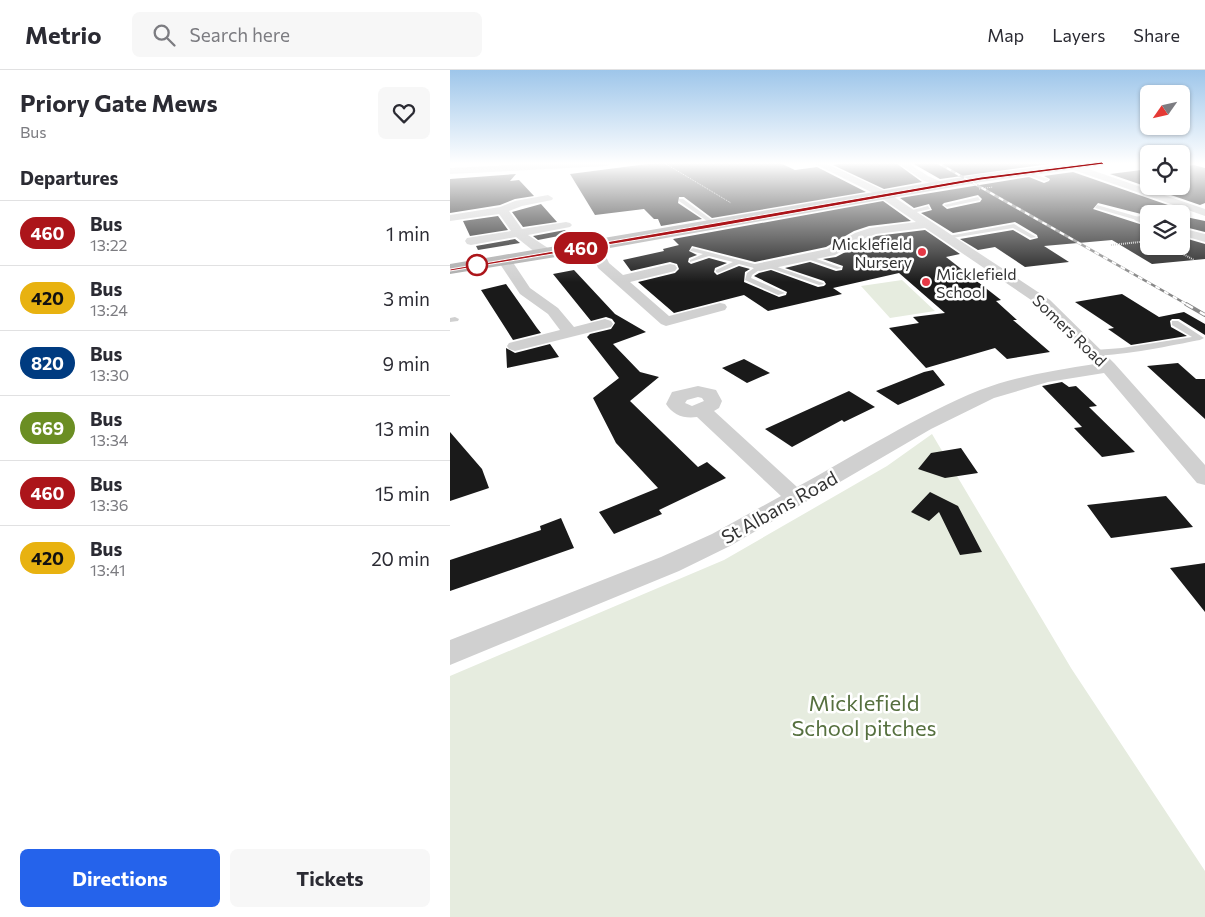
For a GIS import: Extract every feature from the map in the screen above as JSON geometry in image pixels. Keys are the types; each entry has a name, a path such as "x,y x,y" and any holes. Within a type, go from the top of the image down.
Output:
{"main road":[{"path":"450,269 846,203"},
{"path":"865,203 903,208"}],"street":[{"path":"453,218 502,210 522,203"},
{"name":"Somers Road","path":"895,203 1046,303 1102,360 1205,478"},
{"path":"1175,203 1205,213"},
{"path":"502,210 519,233 546,254"},
{"path":"763,266 831,252 859,236 874,231 926,224"},
{"path":"471,241 566,225"},
{"path":"1190,234 1205,238"},
{"path":"594,246 598,251 600,262 666,321 720,308"},
{"path":"505,261 525,291 560,318 570,333"},
{"path":"620,280 670,268"},
{"path":"516,346 605,324"},
{"name":"St Albans Road","path":"450,653 670,564 721,540 924,425 987,394 1102,360"},
{"path":"701,410 796,498"}],"lane":[{"path":"685,203 716,225"},
{"path":"947,205 960,203"},
{"path":"1098,207 1140,219"},
{"path":"903,208 928,208"},
{"path":"946,237 1014,226 1033,238"},
{"path":"693,250 738,262 763,266 821,284"},
{"path":"692,261 709,254"},
{"path":"806,257 839,268"},
{"path":"718,271 738,262"},
{"path":"763,266 749,274 747,279 781,292"},
{"path":"1102,360 1122,352 1200,338 1175,323"}],"path":[{"path":"728,203 754,219"},
{"path":"1111,245 1140,242"},
{"path":"1185,255 1194,260"}],"green space":[{"path":"902,280 935,311 890,318 861,286"},
{"name":"Micklefield School pitches","path":"932,434 1071,668 1205,871 1205,917 450,917 450,676 724,560 887,466"}],"building":[{"path":"450,203 506,203 500,205 450,213"},
{"path":"587,203 678,203 702,219 661,226 658,219 654,219 644,209 595,215"},
{"path":"691,203 804,203 712,218"},
{"path":"875,203 885,203 911,221 869,226 854,231 826,247 755,262 692,246 689,251 697,255 689,258 688,262 691,264 709,258 727,263 715,268 714,272 717,275 739,266 750,269 745,272 744,282 779,297 786,295 787,292 754,276 771,270 818,287 824,286 826,284 824,281 785,268 810,262 836,271 842,270 843,266 823,259 836,257 876,236 925,230 960,254 946,257 1001,300 996,301 1017,320 1013,320 1050,352 1007,359 995,348 926,368 889,328 919,323 913,317 945,313 899,273 833,288 842,294 768,311 744,295 674,313 638,282 675,273 679,269 677,264 670,262 631,271 623,260 664,251 663,249 679,245 673,239"},
{"path":"906,203 946,203 942,205 947,209 978,203 1161,203 1168,205 1140,205 1140,214 1098,203 1093,209 1140,224 1140,255 1190,255 1190,240 1205,244 1205,259 1152,264 1112,240 1044,246 1069,262 1025,267 995,247 978,250 960,239 1013,230 1030,240 1038,238 1037,235 1015,222 953,233 921,213 932,210 929,204 914,208"},
{"path":"1193,203 1205,203 1200,205"},
{"path":"541,204 557,222 523,227 512,212"},
{"path":"498,216 508,230 470,236 463,221"},
{"path":"1190,218 1205,221 1205,232 1190,228"},
{"path":"565,230 569,234 538,240 533,236"},
{"path":"515,239 520,243 478,250 476,246"},
{"path":"574,270 615,314 646,332 613,344 640,372 659,377 630,401 698,467 707,462 726,478 659,510 662,514 614,534 599,512 658,488 616,443 593,398 619,378 587,337 590,334 611,329 615,323 612,319 606,317 591,321 553,274"},
{"path":"506,284 541,333 513,340 481,290"},
{"path":"1122,294 1159,317 1184,312 1205,324 1205,335 1179,319 1172,319 1170,321 1171,327 1187,336 1131,345 1108,329 1114,328 1075,302"},
{"path":"550,344 559,357 507,368 506,348 515,353"},
{"path":"744,359 770,373 747,383 722,368"},
{"path":"1178,363 1196,379 1205,379 1205,419 1147,366"},
{"path":"933,370 945,385 898,405 876,391 924,372"},
{"path":"1062,382 1069,387 1076,386 1097,406 1089,407 1135,452 1102,457 1074,428 1082,427 1042,386"},
{"path":"849,391 875,407 844,422 842,420 792,447 765,429"},
{"path":"450,432 482,469 489,488 450,501"},
{"path":"961,448 978,473 945,478 918,469 931,453"},
{"path":"930,492 958,506 982,552 960,555 939,512 929,521 911,512"},
{"path":"1166,496 1193,527 1111,538 1087,505"},
{"path":"561,518 574,548 450,591 450,560 541,530 540,526"},
{"path":"1205,563 1205,612 1170,568"}],"railway":[{"path":"1008,203 1188,305"},
{"path":"1186,304 1205,315"}],"bus line":[{"name":"460","path":"450,269 578,249 844,203"}],"place":[{"name":"Micklefield Nursery","path":"922,252"},
{"name":"Micklefield School","path":"926,282"}]}
